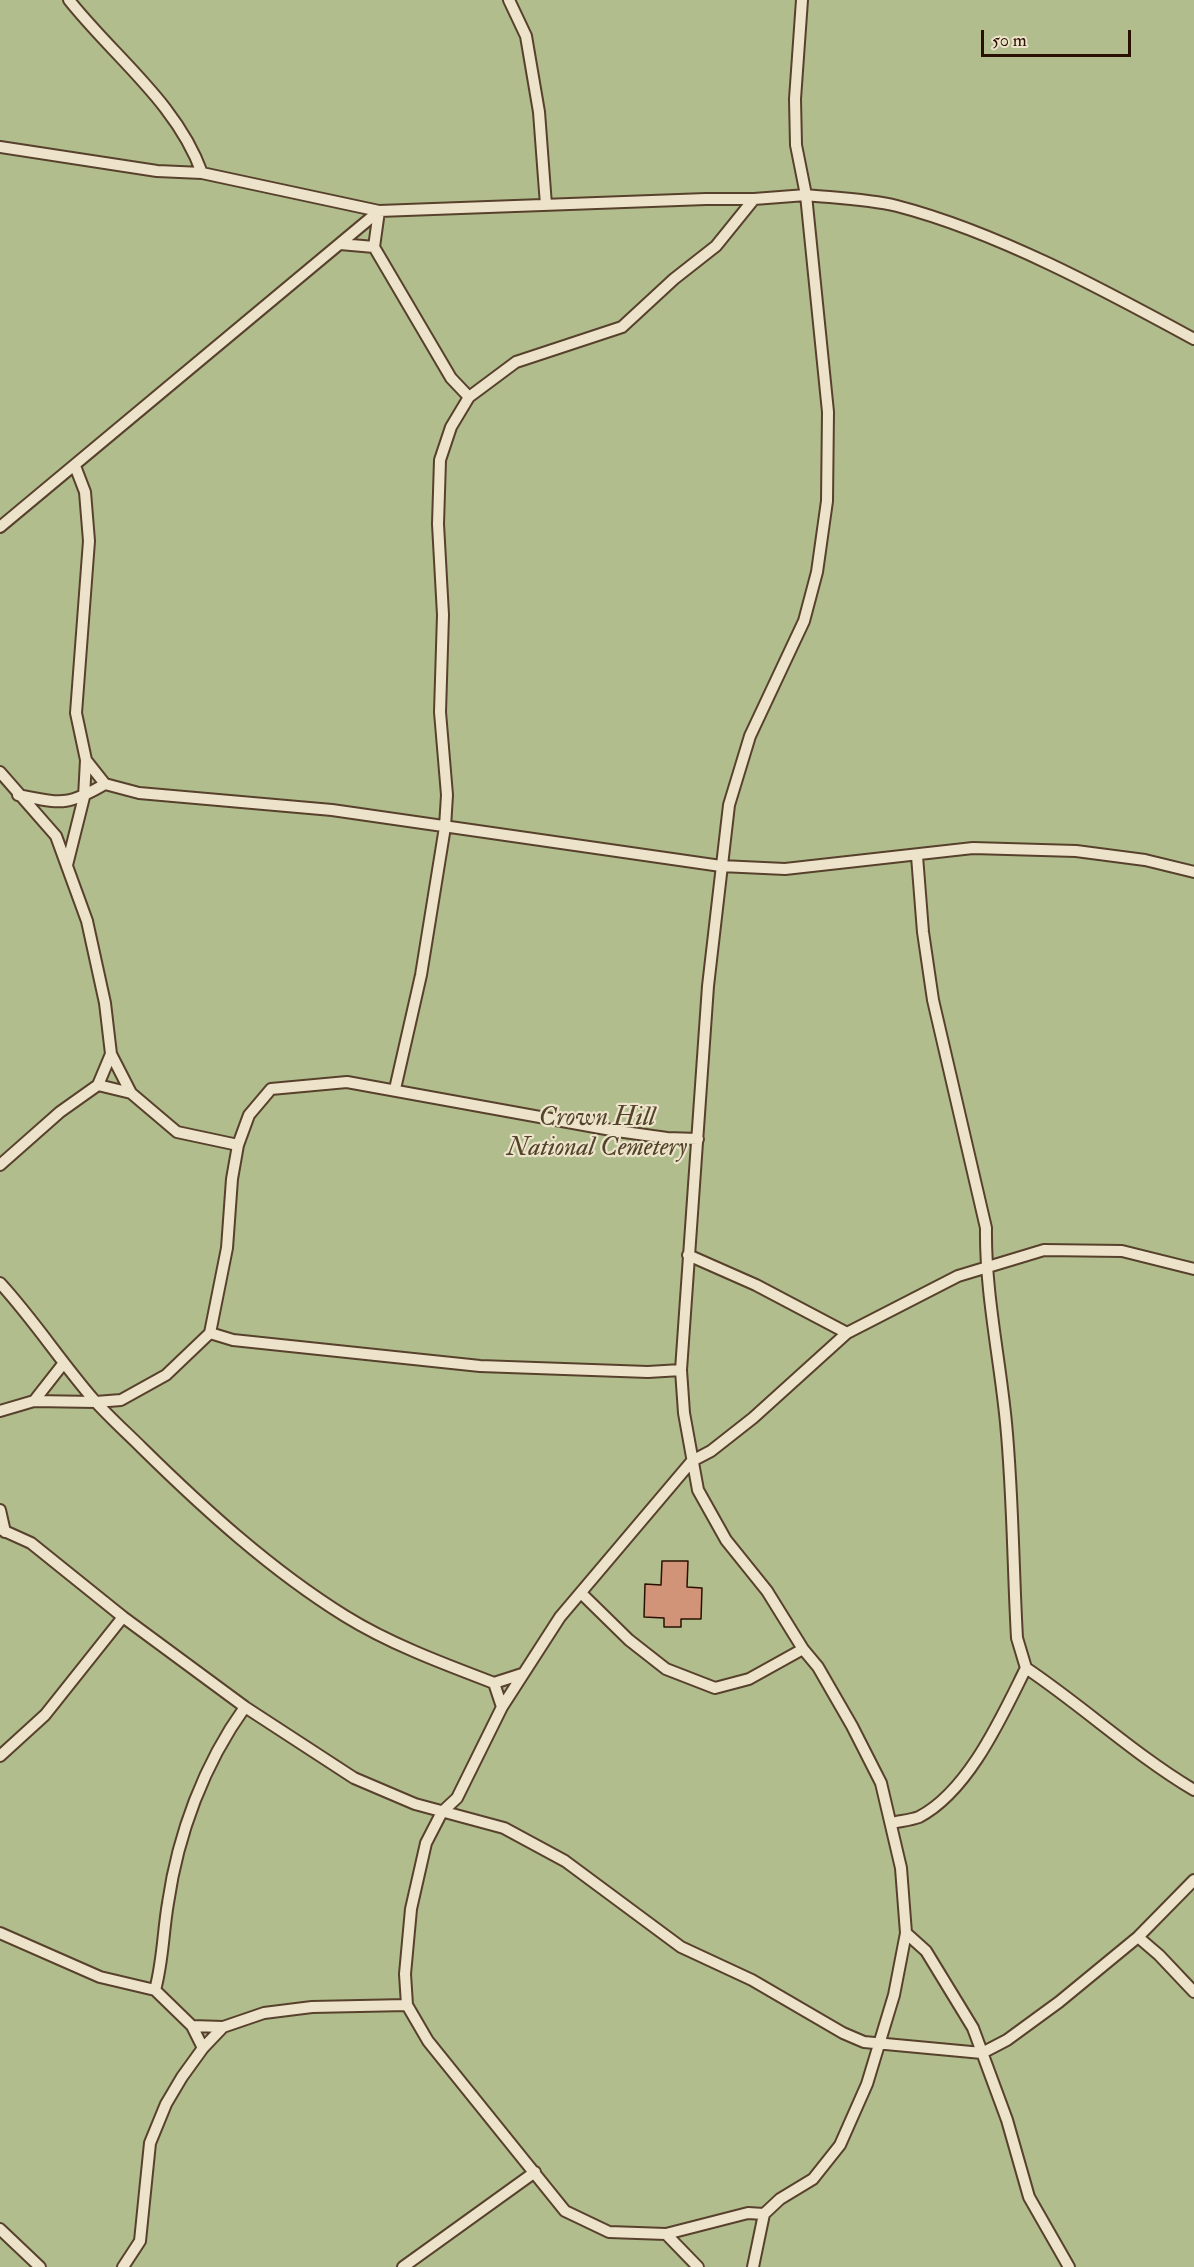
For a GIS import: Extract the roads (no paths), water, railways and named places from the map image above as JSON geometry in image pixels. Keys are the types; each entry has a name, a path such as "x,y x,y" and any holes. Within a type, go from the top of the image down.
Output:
{"lane":[{"path":"69,0 177,121 195,152 202,173"},
{"path":"508,0 526,36 539,112 546,205"},
{"path":"753,2267 764,2214 780,2199 813,2179 840,2145 867,2084 894,1995 906,1934 901,1868 881,1783 818,1667 803,1649 767,1591 726,1540 698,1490 684,1413 681,1370 708,986 729,805 750,736 804,621 817,572 827,501 828,411 807,195 796,145 795,99 802,0"},
{"path":"0,147 157,171 202,173 379,211 706,198 754,199 807,195 897,206 975,232 1110,293 1194,339"},
{"path":"395,1089 421,975 445,827 447,795 440,712 442,615 438,524 440,460 451,427 470,397 516,362 621,327 674,279 716,246 754,199"},
{"path":"0,527 379,211"},
{"path":"379,211 374,247 451,378 470,397"},
{"path":"340,244 374,247"},
{"path":"66,868 84,796 86,760 75,714 89,541 85,492 75,466"},
{"path":"86,760 105,784 139,794 332,810 721,866 785,869 917,856 972,848 1076,851 1145,860 1194,872"},
{"path":"0,772 56,836 87,921 105,1003 111,1054 131,1093 177,1131 238,1145"},
{"path":"18,795 61,803 84,796 105,784"},
{"path":"917,856 923,932 933,1000 986,1228 985,1267 991,1292 1006,1426 1017,1638 1026,1668 1065,1694 1161,1771 1194,1790"},
{"path":"0,1165 60,1112 98,1085 111,1054"},
{"path":"0,1412 34,1401 121,1400 166,1376 210,1333 227,1248 232,1179 238,1145 249,1115 271,1089 347,1082 617,1131 668,1138 698,1139"},
{"path":"98,1085 131,1093"},
{"path":"764,2214 748,2213 666,2234 609,2232 565,2211 428,2041 406,2005 405,1974 411,1909 426,1843 442,1812 458,1798 502,1707 560,1617 692,1461 711,1451 753,1418 847,1333 958,1276 1044,1250 1122,1251 1194,1269"},
{"path":"688,1256 756,1285 847,1333"},
{"path":"0,1283 22,1306 63,1364 96,1402 174,1479 255,1551 345,1616 434,1660 494,1683 522,1674"},
{"path":"210,1333 233,1340 480,1366 648,1372 681,1370"},
{"path":"34,1401 63,1364"},
{"path":"118,1423 121,1400"},
{"path":"0,1510 2,1530 32,1543 123,1617 245,1707 354,1778 442,1812 504,1828 565,1861 681,1947 752,1980 843,2033 879,2044 982,2053 1007,2040 1059,2002 1138,1937 1194,1880"},
{"path":"581,1593 629,1640 666,1669 716,1688 749,1679 803,1649"},
{"path":"0,1756 45,1715 123,1617"},
{"path":"892,1823 918,1817 944,1798 988,1745 1026,1668"},
{"path":"494,1683 502,1707"},
{"path":"155,1990 160,1969 168,1902 180,1849 199,1790 232,1725 245,1707"},
{"path":"0,1934 100,1977 155,1990 192,2026 203,2048"},
{"path":"906,1934 926,1951 973,2028 1007,2120 1029,2197 1069,2267"},
{"path":"1138,1937 1159,1955 1194,1992"},
{"path":"192,2026 223,2027 264,2013 312,2007 406,2005"},
{"path":"123,2267 140,2241 150,2143 166,2104 203,2048 223,2027"},
{"path":"403,2267 535,2172"},
{"path":"0,2229 40,2267"},
{"path":"666,2234 698,2267"}],"park label":[{"name":"Crown Hill National Cemetery","path":"597,1134"}]}
